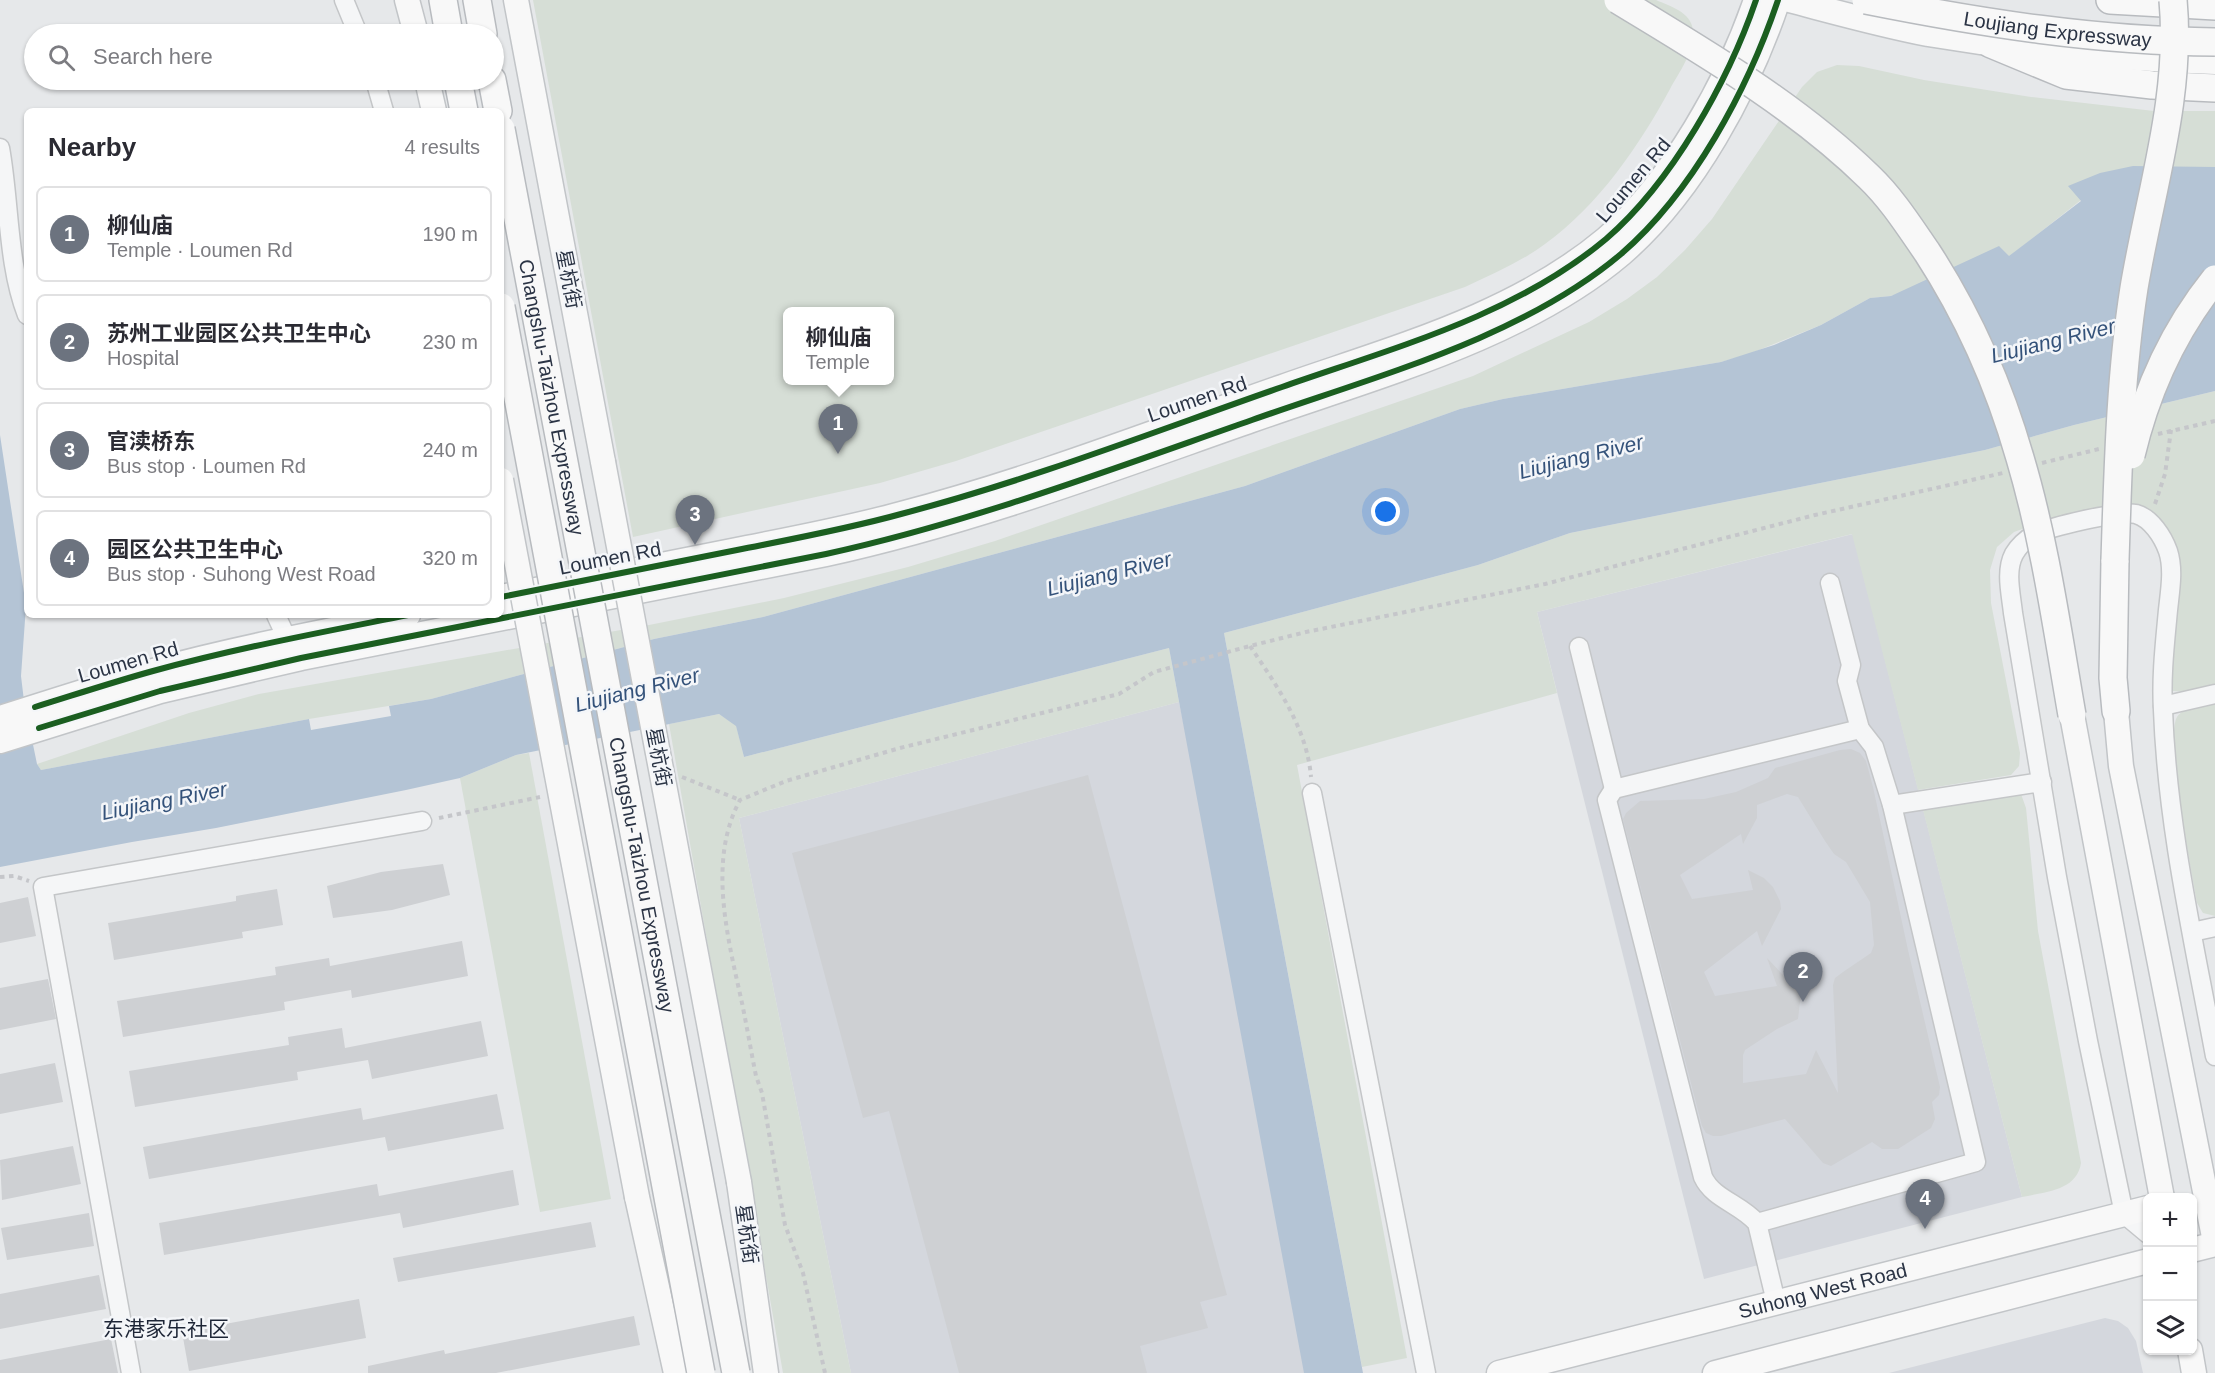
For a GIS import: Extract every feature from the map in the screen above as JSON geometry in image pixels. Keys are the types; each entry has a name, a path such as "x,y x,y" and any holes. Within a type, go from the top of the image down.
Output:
{"highway":[{"path":"443,0 447,24"},
{"path":"477,0 481,24"},
{"path":"1618,0 1749,81 1817,131 1882,190 1907,222 1938,270 1966,320 1990,372 2020,458 2045,561 2072,715"},
{"name":"Loujiang Expressway","path":"1866,0 1995,24 2139,40 2215,42"},
{"name":"Loujiang Expressway","path":"2110,0 2215,6"},
{"path":"2116,711 2113,678 2115,560 2118,468 2128,342 2144,230 2172,93 2175,30 2173,0"},
{"path":"1991,44 2066,75 2152,85 2215,88"},
{"path":"460,90 463,108"},
{"path":"494,90 497,108"},
{"name":"Changshu-Taizhou Expressway","path":"504,145 736,1373"},
{"path":"2115,560 2127,472 2145,404 2184,325 2215,279"},
{"name":"Changshu-Taizhou Expressway","path":"504,323 701,1373"}],"main road":[{"path":"408,0 414,24"},
{"name":"星杭街","path":"516,0 740,1182 766,1373"},
{"name":"Loumen Rd","path":"504,596 813,535 905,513 1063,464 1420,339 1491,309 1578,260 1607,237 1637,207 1688,140 1713,99 1735,54 1756,0"},
{"name":"Loumen Rd","path":"504,611 826,554 911,534 1047,492 1473,341 1520,318 1590,277 1621,253 1653,221 1706,152 1732,109 1755,63 1778,0"},
{"path":"1789,0 1925,33 1991,44 2136,59 2215,62"},
{"path":"429,90 433,108"},
{"path":"504,495 637,1197 676,1373"},
{"name":"Loumen Rd","path":"0,718 37,718 160,691 398,618"},
{"name":"Loumen Rd","path":"294,648 464,618"},
{"path":"2116,711 2121,766 2202,1193 2215,1243 2197,1249"},
{"path":"2072,715 2161,1193"},
{"name":"Loumen Rd","path":"0,741 37,718"},
{"name":"Suhong West Road","path":"1499,1373 2136,1211"},
{"path":"1715,1373 2143,1262"},
{"path":"2191,1355 2194,1373"}],"street":[{"path":"344,0 354,24"},
{"path":"379,90 384,108"},
{"path":"0,147 17,291 24,308"},
{"path":"2143,1224 2136,1211 2088,1041 2011,592 2010,572 2013,558 2027,540 2042,532 2120,514 2136,514 2148,522 2163,541 2170,564 2163,706 2171,806 2215,1056"},
{"path":"1757,1222 1976,1162 1892,805 1874,747 1860,729 1847,681 1851,665 1830,583"},
{"path":"278,618 294,648"},
{"path":"1579,647 1614,789"},
{"path":"2163,706 2215,694"},
{"path":"1776,1302 1757,1222 1708,1188 1703,1177 1607,800 1614,789 1860,729"},
{"path":"1892,805 2042,782"},
{"path":"1312,793 1426,1373"},
{"path":"131,1373 43,887 422,821"},
{"path":"2192,932 2215,927"}],"path":[{"path":"2149,436 2215,421"},
{"path":"2148,522 2165,474 2171,430"},
{"path":"2037,464 2104,447"},
{"path":"825,1373 803,1273 792,1249 785,1225 765,1109 756,1076 729,943 723,855 730,818 740,800 786,781 900,748 1119,694 1154,672 1250,646 1306,632 1545,584 1815,515 2003,473"},
{"path":"1250,646 1281,693 1296,724 1309,762 1312,793"},
{"path":"0,877 15,876 43,887"}],"shaded area":[{"path":"533,0 1656,0 1679,10 1691,24 1692,46 1686,61 1631,153 1583,211 1565,228 1516,262 1465,287 956,461 880,483 633,537"},
{"path":"1837,65 1859,66 1924,80 2031,97 2154,111 2215,111 2215,167 2181,167 2069,186 2081,200 2009,257 1891,296 1870,298 1821,325 1749,354 1721,362 1503,399 1460,409 1245,486 763,617 654,639 431,699 309,719 41,770 37,764 189,713 259,694 649,625 784,598 908,567 995,541 1473,376 1589,322 1657,277 1712,219 1802,87 1817,72"},
{"path":"2215,391 2215,685 2186,692 2173,691 2175,566 2158,521 2028,527 2014,532 1997,547 1990,570 1991,603 2020,753 2019,766 2011,775 1918,790 1852,534 1537,612 1557,693 1297,765 1407,1358 1362,1367 1224,633 1478,565 1570,533 1985,450 2074,425"},
{"path":"1853,534 2022,1197 1704,1279 1537,612"},
{"path":"1169,648 1179,702 739,818 851,1373 783,1373 669,724 719,714 736,725 744,757"},
{"path":"1179,702 1322,1371 1313,1373 851,1373 739,818"},
{"path":"2215,703 2215,916 2203,913 2197,903 2177,777 2174,730 2180,713 2194,707"},
{"path":"529,753 611,1199 540,1212 460,778 516,755"},
{"path":"2021,794 2026,808 2038,931 2081,1163 2078,1172 2066,1185 2022,1197 1922,806"},
{"path":"2105,1318 2118,1321 2128,1328 2136,1341 2143,1373 1889,1373"}],"water":[{"name":"Liujiang River","path":"2133,166 2215,167 2215,391 2074,425 1985,450 1570,533 1478,565 1224,633 1363,1373 1304,1373 1169,648 744,757 736,726 719,714 516,755 460,778 406,790 216,828 0,867 0,435 24,593 25,618 21,676 24,701 37,764 41,770 309,719 311,730 391,716 389,706 431,699 654,639 763,617 1245,486 1460,409 1503,399 1721,362 1774,345 1821,325 1870,298 1891,296 1999,246 2009,256 2081,201 2068,186 2100,173"}],"building":[{"path":"1851,749 1860,753 1866,761 1940,1087 1939,1095 1932,1102 1935,1119 1931,1128 1898,1149 1882,1149 1872,1142 1831,1166 1823,1163 1785,1119 1721,1136 1706,1133 1702,1126 1623,819 1626,813 1640,801 1704,799 1736,792 1768,778 1775,768","holes":["1787,794 1798,797 1834,854 1846,862 1870,902 1874,945 1871,953 1835,978 1833,985 1838,1093 1816,1050 1806,1074 1743,1083 1745,1050 1777,1029 1798,1019 1801,994 1767,958 1777,986 1715,996 1704,972 1757,931 1762,946 1781,909 1780,901 1773,887 1764,878 1748,870 1753,890 1692,899 1680,875 1741,834 1743,844 1757,818 1757,805"]},
{"path":"1088,775 1227,1295 1200,1302 1208,1328 1140,1346 1147,1373 959,1373 889,1111 863,1118 792,853"},
{"path":"443,864 450,895 392,910 333,918 327,886 381,872"},
{"path":"277,889 283,925 242,932 243,938 114,960 108,923 236,901 236,896"},
{"path":"28,897 36,936 0,943 0,903"},
{"path":"462,941 468,976 352,998 351,990 284,1002 285,1010 123,1037 117,1001 276,975 275,967 329,958 330,966"},
{"path":"48,979 56,1019 0,1030 0,988"},
{"path":"481,1021 488,1056 372,1079 368,1060 297,1072 298,1080 135,1107 129,1071 289,1045 288,1037 342,1028 345,1048"},
{"path":"55,1063 63,1102 0,1114 0,1074"},
{"path":"497,1094 504,1129 388,1151 385,1137 149,1179 143,1147 361,1108 363,1120"},
{"path":"73,1146 81,1184 2,1200 0,1160"},
{"path":"513,1170 519,1205 403,1228 400,1213 164,1255 159,1223 377,1184 379,1196"},
{"path":"89,1213 94,1246 7,1260 1,1228"},
{"path":"591,1222 596,1247 398,1282 393,1258"},
{"path":"99,1275 106,1309 0,1329 0,1294"},
{"path":"359,1299 366,1338 189,1371 182,1332"},
{"path":"634,1316 640,1345 496,1373 368,1373 368,1366 444,1350 445,1354"},
{"path":"111,1339 118,1373 0,1373 0,1360"}],"cycle path":[{"path":"504,596 819,534 950,501 1093,454 1409,343 1492,309 1570,266 1606,239 1630,216 1675,160 1714,97 1756,0"},
{"path":"504,618 826,554 934,526 1041,493 1396,371 1493,332 1539,309 1582,283 1621,254 1672,201 1715,137 1734,103 1766,34 1778,0"},
{"path":"35,707 216,655 393,618"},
{"path":"39,728 160,691 301,658 503,618"}],"place":[{"name":"柳仙庙","path":"838,454"},
{"name":"官渎桥东","path":"695,545"},
{"name":"苏州工业园区公共卫生中心","path":"1803,1002"},
{"name":"园区公共卫生中心","path":"1925,1229"}],"district":[{"name":"东港家乐社区","path":"166,1329"}]}
